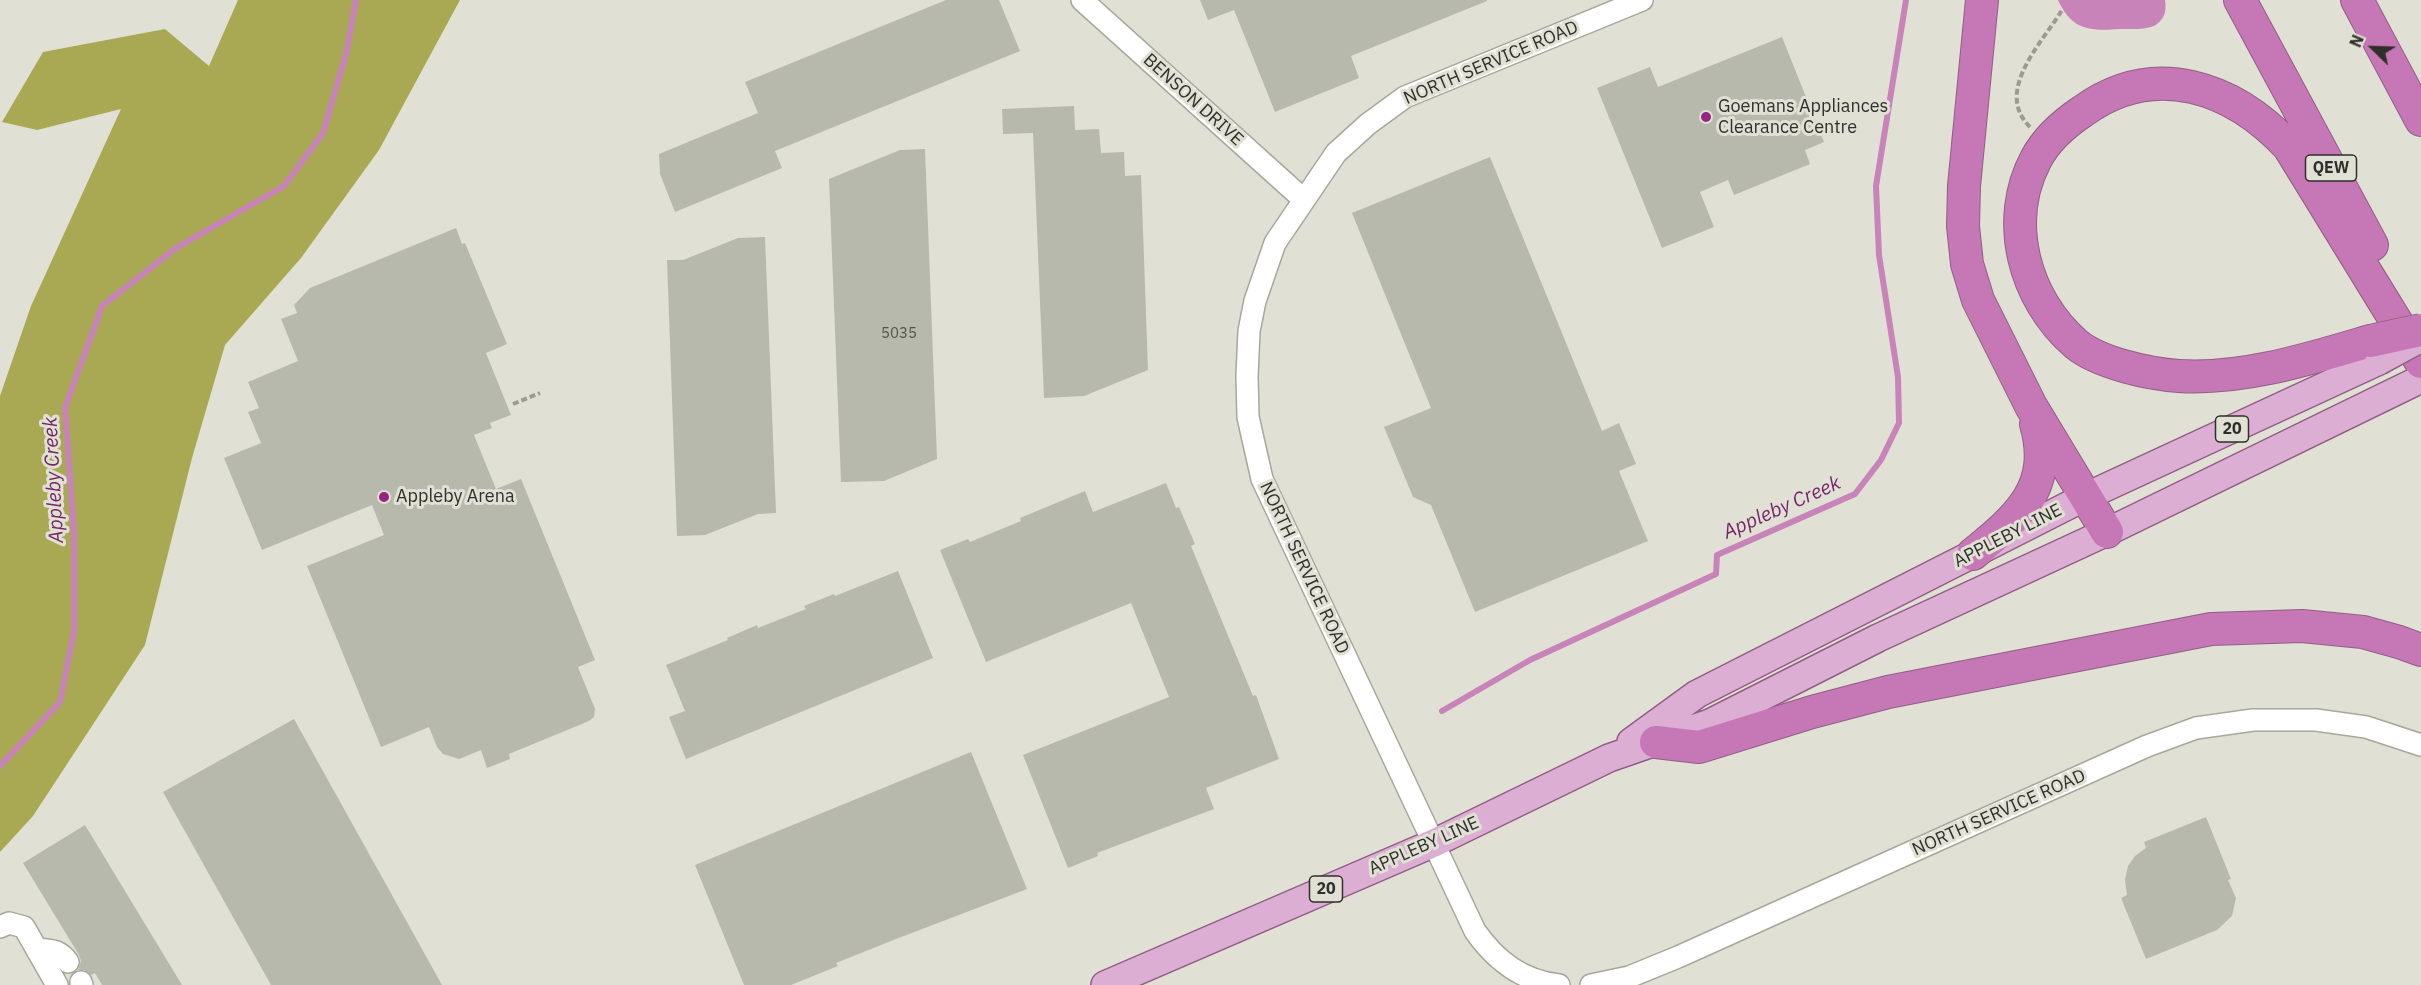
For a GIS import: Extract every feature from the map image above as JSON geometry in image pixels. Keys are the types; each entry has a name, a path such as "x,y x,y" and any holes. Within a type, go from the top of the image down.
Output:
{"highway":[{"path":"1982,0 1964,186 1963,226 1967,264 1978,300 2031,406 2107,532"},
{"name":"QEW","path":"2240,0 2421,337"},
{"path":"2356,0 2421,120"},
{"path":"2402,83 2421,107"},
{"path":"2421,330 2374,351 2320,356 2276,366 2201,376 2153,373 2099,357 2077,345 2052,320 2036,292 2024,262 2021,243 2020,208 2026,182 2037,158 2070,120 2111,94 2134,87 2157,84 2180,85 2203,90 2248,110 2270,127 2289,147 2421,362"},
{"path":"1973,554 2008,526 2034,490 2039,474 2041,443 2031,406"},
{"path":"1656,742 1699,747 1812,712 1888,692 2211,629 2302,626 2363,632 2421,650"}],"main road":[{"name":"APPLEBY LINE","path":"1608,759 1696,694 2374,351 2421,337"},
{"name":"APPLEBY LINE","path":"1105,985 1434,843 1608,759 1710,723 1878,638 2107,532 2421,380"}],"street":[{"name":"BENSON DRIVE","path":"1082,0 1303,199"},
{"name":"NORTH SERVICE ROAD","path":"1559,985 1530,979 1509,968 1489,951 1475,931 1262,479 1248,417 1249,331 1258,288 1275,243 1336,153 1368,124 1405,97 1641,0"},
{"name":"NORTH SERVICE ROAD","path":"1591,985 1631,981 1678,957 2147,746 2196,728 2253,720 2316,720 2366,727 2421,745"},
{"path":"0,927 9,923 24,927 57,985"},
{"path":"37,949 54,950 63,954 68,962"}],"path":[{"path":"2047,144 2019,114 2016,95 2028,61 2062,10"},
{"path":"513,404 540,393"}],"shaded area":[{"path":"238,0 460,0 379,150 301,258 225,345 192,458 145,645 33,816 0,852 0,396 31,306 121,109 37,130 2,122 43,52 165,29 209,66"},
{"path":"2058,0 2165,0 2166,8 2160,21 2154,26 2138,29 2100,30 2083,27 2069,18"}],"building":[{"path":"946,0 999,0 1020,51 775,151 782,168 675,212 660,174 659,154 758,113 745,82"},
{"path":"1200,0 1487,1 1351,56 1359,78 1275,112 1234,10 1208,20"},
{"path":"1782,37 1824,142 1805,150 1810,164 1734,195 1728,180 1700,192 1714,227 1662,248 1597,88 1650,67 1658,87"},
{"path":"1074,106 1075,130 1099,129 1101,153 1124,152 1125,176 1141,175 1148,370 1084,396 1044,398 1033,133 1003,134 1002,109"},
{"path":"925,149 937,459 884,481 841,482 829,179 900,150"},
{"path":"1490,157 1602,431 1619,423 1636,464 1619,471 1648,541 1475,612 1431,505 1413,497 1384,427 1431,408 1352,213"},
{"name":"Appleby Arena","path":"456,228 462,244 465,243 507,344 486,353 511,415 490,423 492,428 474,435 496,489 521,479 595,660 578,667 595,709 594,717 509,754 510,759 487,768 481,750 459,759 443,754 437,747 429,727 381,747 307,566 384,535 372,505 262,550 224,458 261,443 248,412 259,408 248,382 298,361 281,319 297,313 294,305 310,288"},
{"path":"765,237 776,513 758,514 705,535 677,536 667,260 683,260 738,238"},
{"path":"1166,483 1195,544 1191,546 1253,696 1256,695 1279,759 1206,788 1214,809 1097,853 1098,856 1068,868 1023,755 1169,697 1131,603 986,662 940,550 968,539 970,542 1085,491 1093,512"},
{"path":"898,571 933,658 686,759 669,717 685,711 666,665 728,640 727,638 757,625 758,628 806,609 804,606"},
{"path":"294,719 442,985 271,985 163,792"},
{"path":"971,752 1027,889 836,963 838,966 791,985 744,985 695,865"},
{"path":"2206,817 2231,879 2228,880 2236,898 2232,916 2217,930 2146,959 2121,898 2127,895 2125,880 2128,866 2135,856 2146,848 2144,842"},
{"path":"85,825 182,985 102,985 95,973 91,975 84,970 78,970 81,961 79,955 23,863"}],"waterway":[{"name":"Appleby Creek","path":"0,766 60,702 74,631 74,533 65,408 102,306 176,248 284,186 323,133 346,54 356,0"},
{"name":"Appleby Creek","path":"1442,711 1530,660 1716,574 1717,555 1855,494 1881,460 1899,423 1898,377 1879,255 1876,186 1906,0"}],"place":[{"name":"Goemans Appliances Clearance Centre","path":"1706,117"},
{"name":"Appleby Arena","path":"384,497"}]}
